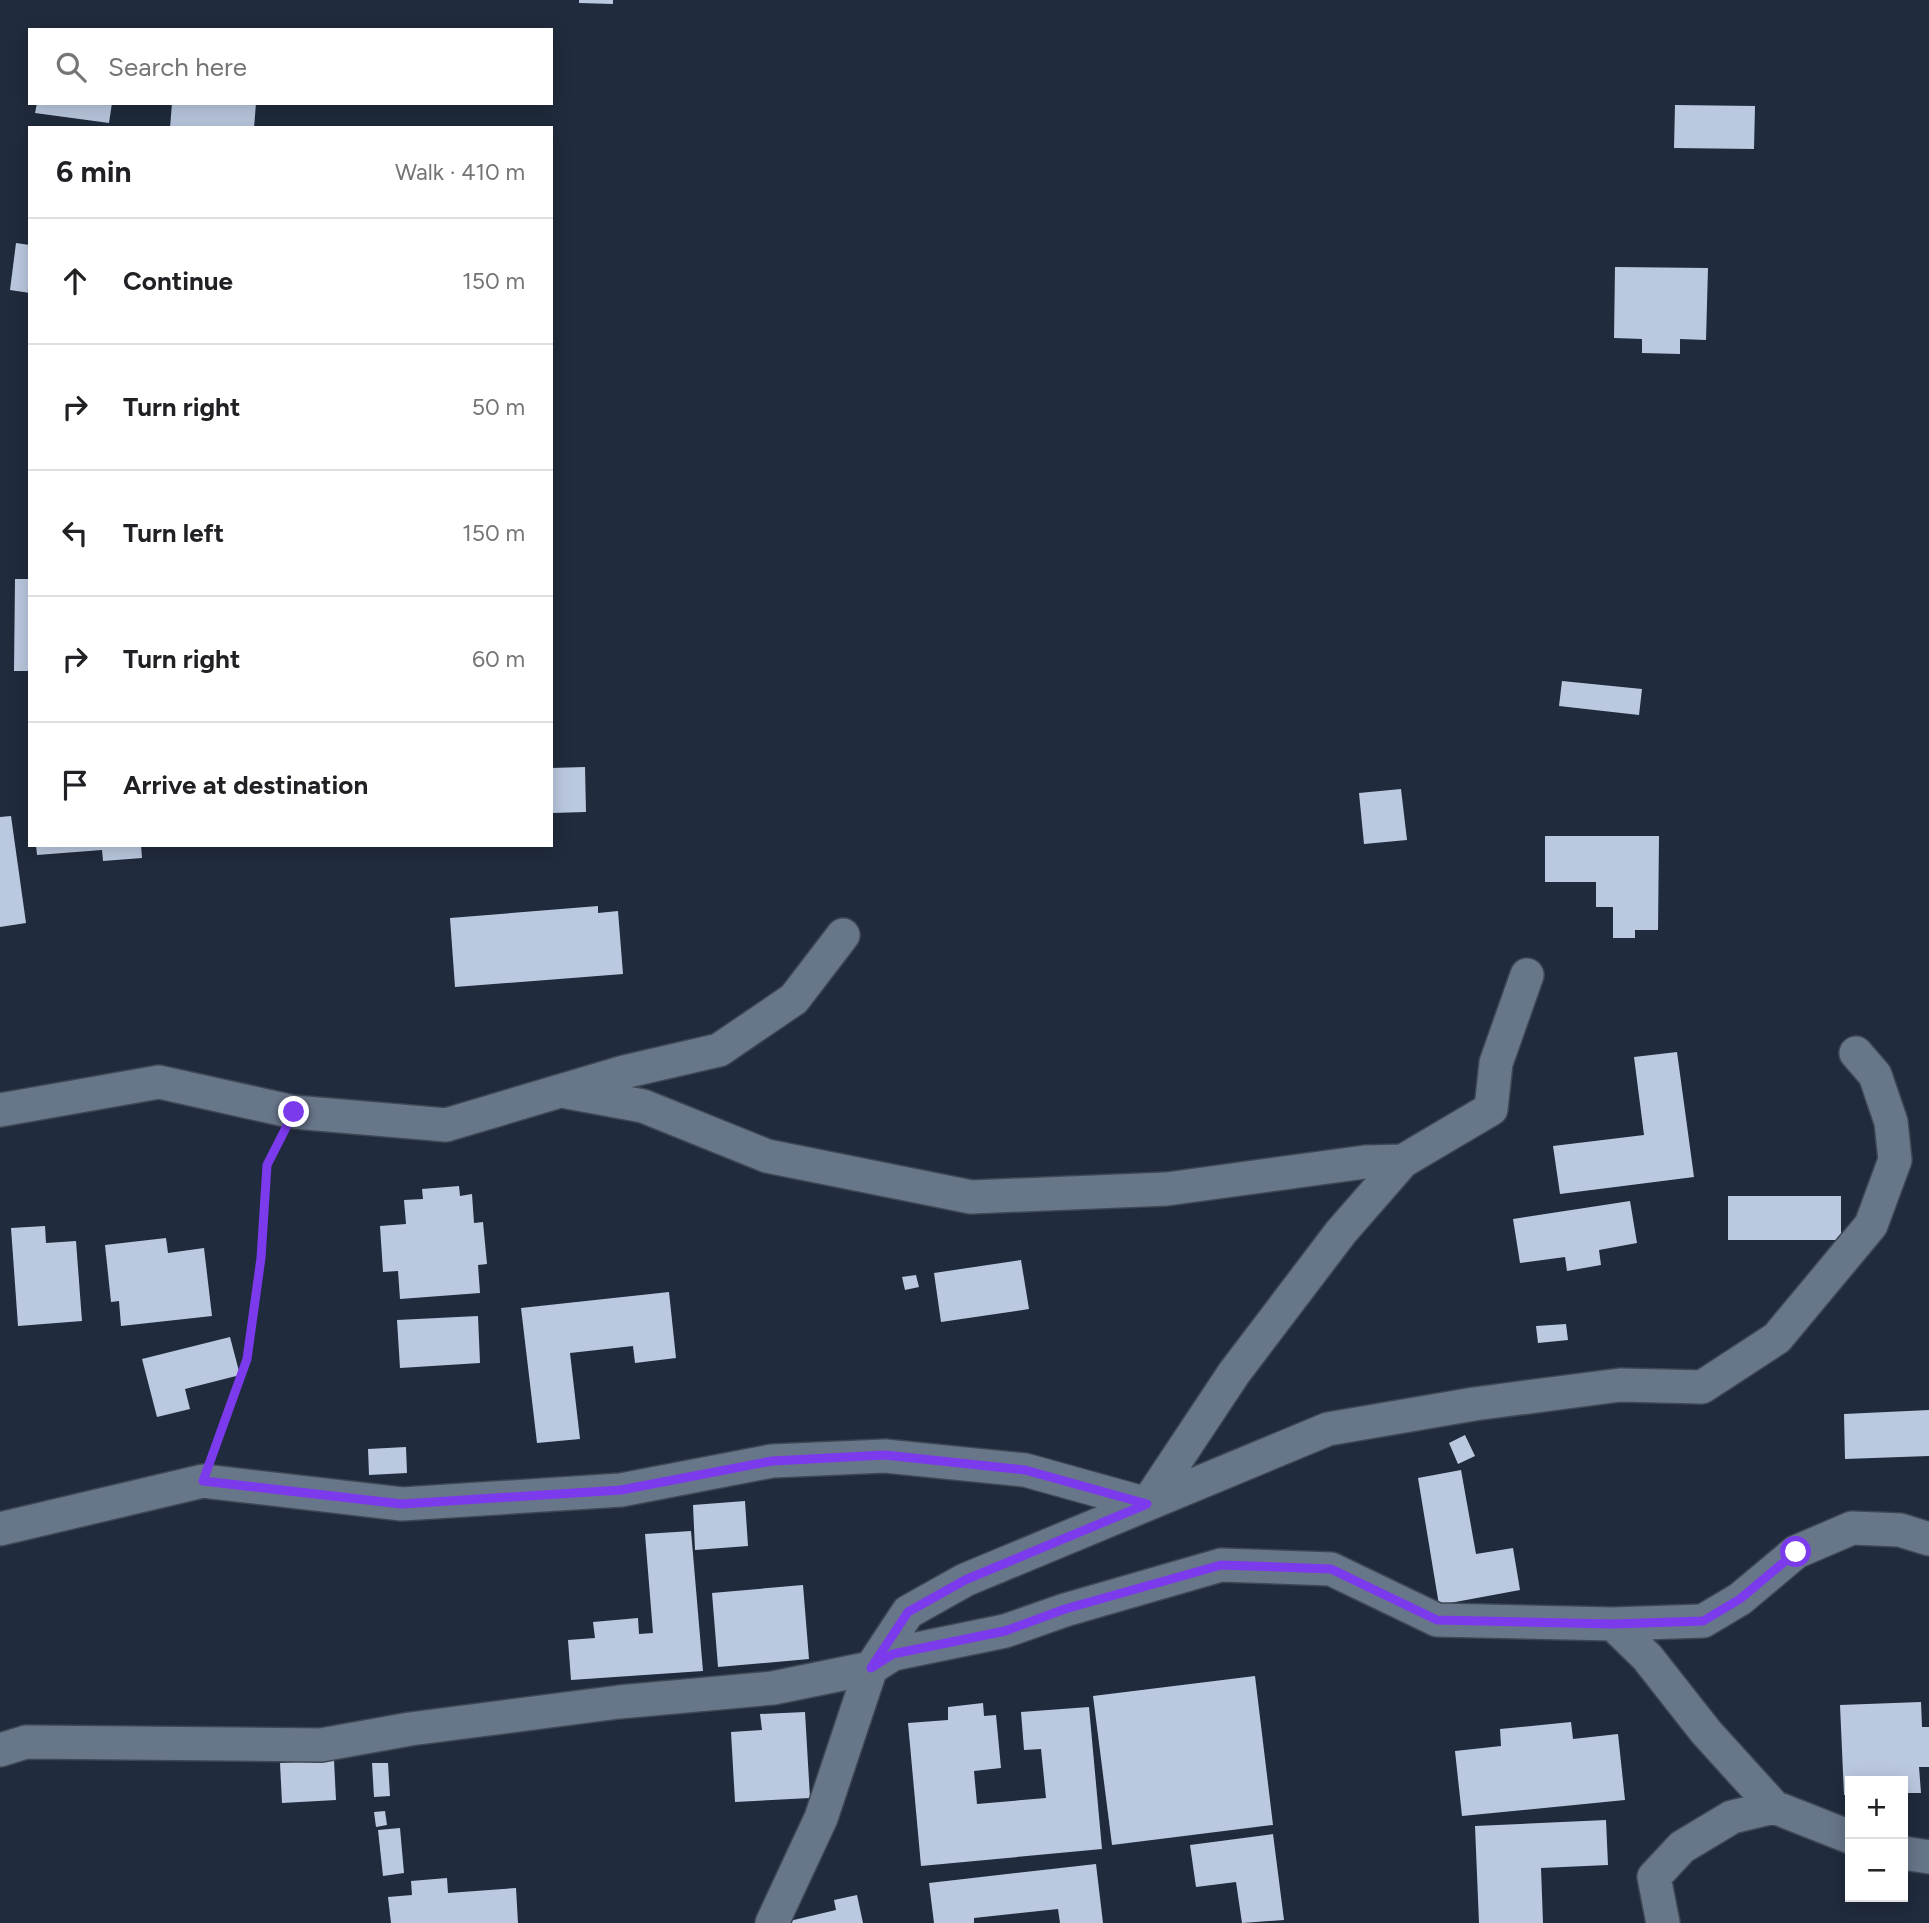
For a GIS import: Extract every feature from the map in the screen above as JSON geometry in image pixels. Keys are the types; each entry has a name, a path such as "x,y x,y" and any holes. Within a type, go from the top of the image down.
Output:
{"street":[{"path":"0,1110 159,1082 294,1112 446,1125 624,1072 719,1050 794,999 843,935"},
{"path":"1147,1504 1242,1362 1341,1232 1403,1161 1492,1109 1496,1063 1527,975"},
{"path":"772,1923 821,1818 871,1668 908,1612 965,1580 1328,1429 1474,1404 1620,1385 1702,1387 1777,1338 1871,1225 1895,1160 1891,1122 1875,1074 1856,1053"},
{"path":"562,1091 643,1106 767,1156 971,1196 1167,1189 1365,1162 1403,1161"},
{"path":"0,1529 203,1481 402,1504 621,1490 772,1461 885,1455 1025,1470 1147,1504"},
{"path":"0,1751 26,1742 321,1745 410,1729 619,1702 773,1688 871,1668 893,1654 1005,1631 1065,1609 1221,1565 1331,1569 1437,1620 1613,1624 1703,1621 1740,1599 1796,1552 1852,1528 1900,1530 1929,1539"},
{"path":"1613,1624 1647,1657 1706,1732 1774,1807 1845,1835"},
{"path":"1663,1923 1654,1877 1682,1847 1732,1817 1774,1807"},
{"path":"1908,1854 1929,1857"}],"path":[{"path":"203,1481 247,1359 261,1258 267,1165 294,1112"}],"building":[{"path":"579,0 613,0 613,4 579,3"},
{"path":"37,105 112,105 109,123 35,113"},
{"path":"172,105 256,105 254,126 170,126"},
{"path":"1675,105 1755,106 1754,149 1674,148"},
{"path":"16,243 28,245 28,293 10,290"},
{"path":"1615,267 1708,268 1706,340 1680,339 1680,354 1642,353 1642,339 1614,338"},
{"path":"15,579 28,579 28,671 14,671"},
{"path":"1562,681 1642,689 1639,715 1559,706"},
{"path":"585,767 586,812 553,813 553,768"},
{"path":"1401,789 1407,840 1364,844 1359,793"},
{"path":"11,816 26,923 0,927 0,817"},
{"path":"1545,836 1659,836 1658,930 1635,930 1635,938 1613,938 1613,907 1596,907 1596,882 1545,882"},
{"path":"36,847 141,847 142,858 103,861 102,850 37,855"},
{"path":"598,906 598,913 618,911 623,974 455,987 450,918"},
{"path":"1677,1052 1694,1177 1560,1194 1553,1146 1644,1135 1634,1057"},
{"path":"459,1186 460,1196 472,1194 474,1223 483,1222 487,1264 478,1265 480,1293 400,1299 398,1271 383,1272 380,1226 406,1224 404,1200 423,1199 422,1189"},
{"path":"1728,1196 1841,1196 1841,1240 1728,1240"},
{"path":"1630,1201 1637,1243 1599,1250 1601,1265 1567,1271 1565,1257 1520,1263 1513,1219"},
{"path":"45,1226 46,1243 76,1241 82,1321 18,1326 11,1228"},
{"path":"166,1238 168,1253 204,1248 212,1316 121,1326 119,1301 111,1302 105,1245"},
{"path":"1021,1260 1029,1309 941,1322 934,1273"},
{"path":"916,1275 919,1287 905,1290 902,1277"},
{"path":"669,1292 676,1358 635,1363 633,1346 570,1353 580,1439 537,1443 521,1308"},
{"path":"478,1316 480,1363 400,1368 397,1320"},
{"path":"1566,1324 1568,1340 1538,1343 1536,1326"},
{"path":"230,1337 240,1375 185,1389 190,1409 157,1417 142,1359"},
{"path":"1929,1410 1929,1456 1845,1459 1844,1414"},
{"path":"1465,1435 1475,1456 1458,1464 1449,1443"},
{"path":"406,1447 407,1473 369,1475 368,1449"},
{"path":"1461,1470 1476,1554 1513,1548 1520,1590 1439,1605 1418,1478"},
{"path":"745,1501 748,1546 695,1550 693,1505"},
{"path":"691,1531 703,1671 571,1680 568,1640 595,1638 593,1622 638,1618 639,1634 653,1633 645,1534"},
{"path":"803,1585 809,1659 718,1667 712,1593"},
{"path":"1255,1676 1273,1825 1112,1845 1093,1696"},
{"path":"1921,1702 1922,1727 1929,1727 1929,1767 1919,1767 1921,1793 1908,1793 1908,1776 1845,1776 1844,1795 1840,1705"},
{"path":"983,1703 984,1716 996,1715 1001,1768 974,1771 977,1804 1046,1798 1041,1749 1024,1750 1021,1712 1089,1707 1102,1849 921,1866 908,1723 948,1720 948,1707"},
{"path":"805,1712 810,1798 735,1802 731,1732 762,1730 760,1714"},
{"path":"1571,1722 1573,1739 1618,1734 1625,1800 1462,1816 1455,1751 1501,1746 1500,1729"},
{"path":"334,1760 336,1800 282,1803 280,1763"},
{"path":"372,1763 388,1763 390,1796 374,1797"},
{"path":"385,1811 387,1825 376,1827 374,1812"},
{"path":"1606,1820 1608,1865 1541,1868 1543,1923 1479,1923 1475,1826"},
{"path":"400,1828 404,1873 383,1876 378,1830"},
{"path":"1273,1834 1284,1920 1242,1923 1236,1882 1196,1887 1190,1845"},
{"path":"1096,1864 1103,1923 1060,1923 1058,1909 974,1918 974,1923 934,1923 929,1883"},
{"path":"447,1878 448,1893 516,1888 518,1923 391,1923 388,1897 412,1895 411,1881"},
{"path":"857,1895 863,1923 781,1923 836,1910 834,1900"}],"route":[{"path":"294,1112 267,1165 261,1258 247,1359 203,1481 402,1504 621,1490 772,1461 885,1455 1025,1470 1147,1504 965,1580 908,1612 871,1668 893,1654 1005,1631 1065,1609 1221,1565 1331,1569 1437,1620 1613,1624 1703,1621 1740,1599 1796,1552"}]}
